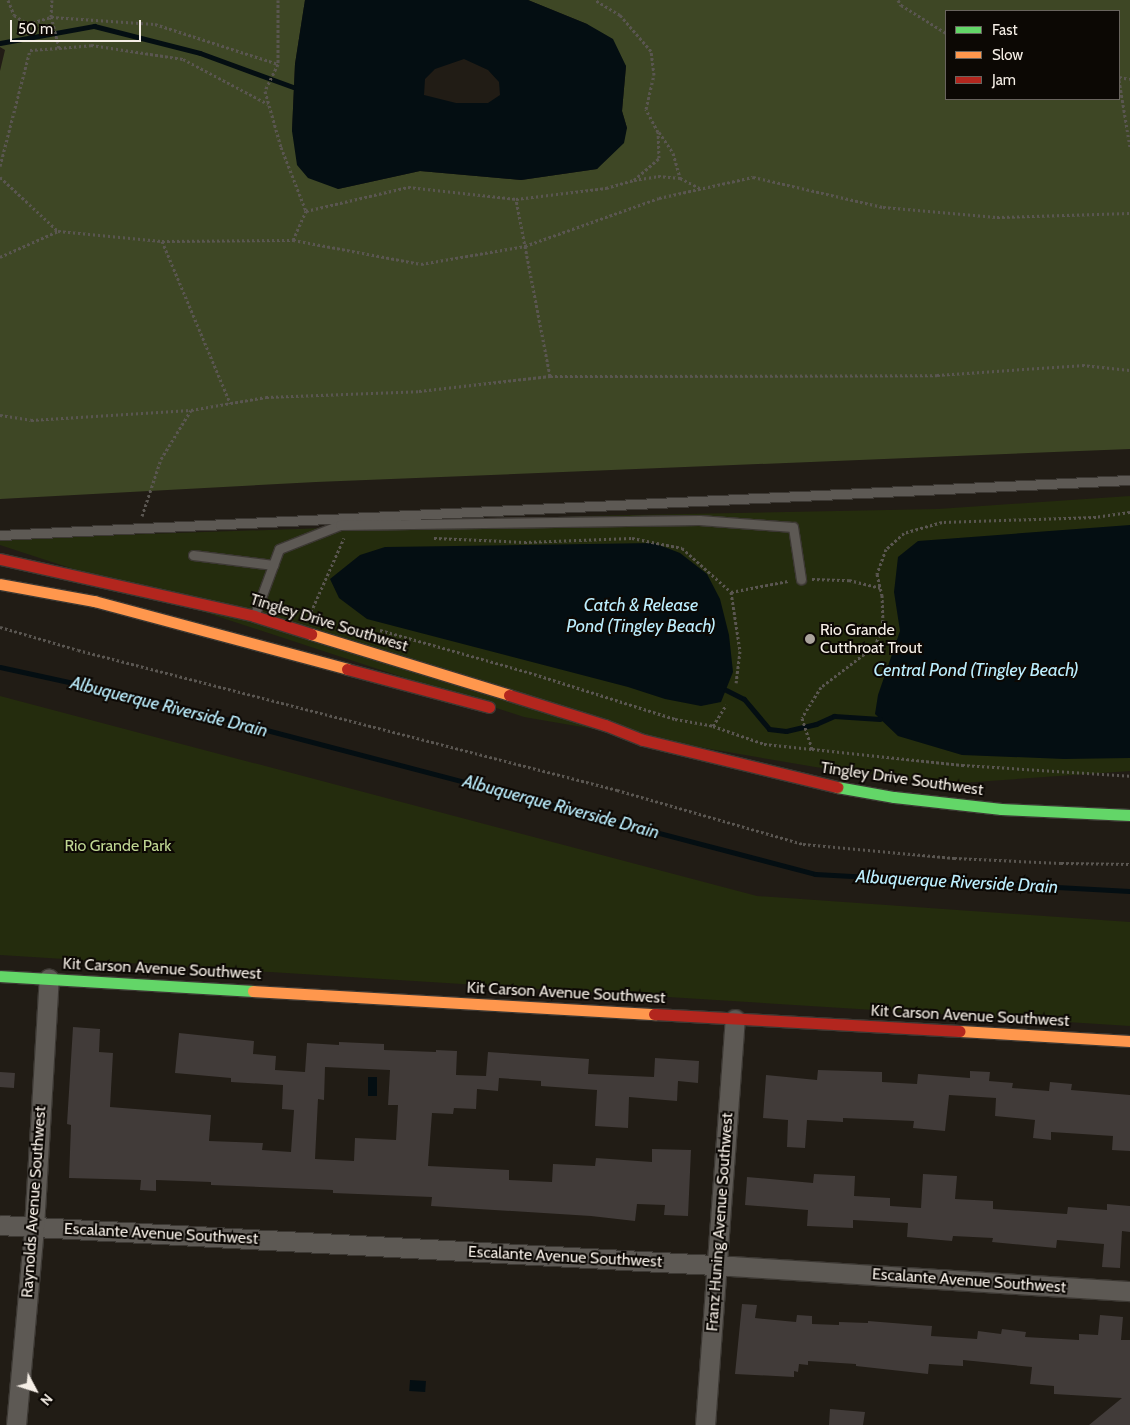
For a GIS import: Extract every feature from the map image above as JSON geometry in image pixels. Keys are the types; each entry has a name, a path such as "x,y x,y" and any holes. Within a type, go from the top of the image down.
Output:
{"street":[{"name":"Tingley Drive Southwest","path":"0,559 605,725 643,740 828,786 894,797 1001,809 1130,815"},
{"name":"Tingley Drive Southwest","path":"0,584 251,628 498,709"},
{"name":"Tingley Drive Southwest","path":"601,737 643,740"},
{"name":"Kit Carson Avenue Southwest","path":"0,976 1130,1041"},
{"name":"Raynolds Avenue Southwest","path":"16,1425 34,1227 49,978"},
{"name":"Franz Huning Avenue Southwest","path":"705,1425 735,1019"},
{"name":"Escalante Avenue Southwest","path":"0,1225 717,1265 1130,1291"}],"lane":[{"path":"0,535 1130,480"},
{"path":"251,628 279,549 340,524 699,520 794,527 801,579"},
{"path":"193,555 273,565"}],"path":[{"path":"8,0 14,15 28,24 50,17 155,24 278,64"},
{"path":"52,0 50,17 59,46"},
{"path":"278,0 278,64 265,91 281,147 306,210 293,240"},
{"path":"595,0 620,15 651,51 654,75 646,109 658,132 673,153 680,178"},
{"path":"898,0 901,5 945,32"},
{"path":"0,166 30,50 59,46 91,45 183,59 268,105"},
{"path":"1120,84 1130,147"},
{"path":"634,180 659,158 658,132"},
{"path":"306,210 408,187 516,199 606,188 658,176 680,178 701,189"},
{"path":"0,177 58,231"},
{"path":"0,257 58,231 162,241 293,240 421,264 525,246 659,198 752,177 883,207 997,217 1130,213"},
{"path":"516,199 550,376"},
{"path":"162,241 230,403"},
{"path":"0,415 31,420 191,410 266,397 419,391 550,376 937,375 1082,365 1130,370"},
{"path":"142,516 161,459 191,410"},
{"path":"812,749 802,718 821,687 876,645 883,620 882,595 877,574 886,549 904,533 942,522 1096,517 1130,512"},
{"path":"320,614 311,611 345,536"},
{"path":"424,538 524,542 632,538 682,548 731,592 740,651 736,683"},
{"path":"0,627 78,650 617,790 803,844 954,858 1130,864"},
{"path":"375,629 534,674 675,719 713,726 764,744 982,766 1130,776"},
{"path":"713,726 726,705"}],"green space":[{"path":"0,0 305,0 295,64 292,131 338,189 420,171 521,180 597,169 627,128 622,111 626,66 587,24 528,0 1130,0 1130,449 316,482 0,499 0,71 5,50 0,47"},
{"path":"1130,496 1130,771 947,784 815,767 524,717 0,545 0,539 504,522 580,516 938,509"},
{"name":"Rio Grande Park","path":"0,696 757,896 1130,922 1130,1026 0,955"}],"water":[{"path":"305,0 528,0 587,24 613,39 626,66 622,111 627,128 624,143 597,169 521,180 420,171 338,189 308,178 297,165 292,131 295,64","holes":["464,59 488,70 499,82 500,95 488,103 456,103 424,95 425,79 435,69"]},
{"name":"Central Pond (Tingley Beach)","path":"1130,525 1130,758 1064,759 962,755 898,736 875,714 878,695 900,631 894,592 898,557 918,541"},
{"name":"Catch & Release Pond (Tingley Beach)","path":"654,543 680,553 707,574 720,599 729,635 733,672 721,702 701,706 665,699 628,687 367,619 339,598 330,579 360,555 385,547"},
{"path":"368,1077 377,1077 377,1096 368,1096"},
{"path":"410,1380 426,1381 425,1392 409,1391"}],"building":[{"path":"73,1027 100,1029 99,1052 113,1053 110,1107 211,1115 209,1141 263,1143 262,1150 291,1152 294,1110 282,1109 283,1085 231,1082 231,1078 175,1073 179,1033 254,1041 253,1054 276,1056 275,1070 305,1072 307,1043 339,1045 339,1042 384,1044 384,1050 457,1051 456,1075 486,1076 488,1052 589,1059 588,1074 654,1077 655,1058 699,1061 698,1083 678,1081 677,1101 629,1097 628,1128 595,1126 597,1090 541,1086 541,1081 499,1078 498,1091 477,1089 476,1109 454,1108 453,1114 432,1113 428,1166 509,1170 509,1180 552,1182 553,1164 595,1166 596,1158 652,1162 652,1149 691,1150 688,1216 664,1215 665,1205 637,1204 635,1221 591,1216 431,1206 432,1197 333,1193 333,1190 211,1185 211,1182 156,1180 156,1191 140,1190 141,1180 69,1178 71,1125 67,1124","holes":["325,1067 390,1070 388,1105 398,1105 396,1140 355,1138 354,1161 315,1159 318,1099 324,1100"]},
{"path":"818,1070 882,1072 882,1082 917,1084 918,1074 970,1078 970,1071 990,1072 989,1081 1013,1083 1012,1088 1049,1091 1050,1082 1072,1084 1071,1090 1130,1095 1130,1151 1112,1150 1113,1136 1051,1132 1051,1140 1033,1138 1035,1120 995,1116 996,1098 949,1095 945,1131 913,1128 914,1121 843,1118 843,1122 807,1120 805,1148 787,1147 788,1120 763,1118 766,1075 817,1080"},
{"path":"0,1072 15,1073 14,1088 0,1087"},
{"path":"814,1174 855,1176 854,1196 890,1198 890,1206 921,1208 923,1174 957,1176 955,1199 993,1201 993,1209 1067,1214 1068,1207 1107,1210 1107,1204 1130,1206 1130,1232 1122,1231 1120,1268 1102,1267 1104,1244 1057,1240 1056,1248 992,1242 993,1238 953,1236 952,1241 907,1237 908,1223 853,1220 853,1228 807,1226 808,1210 745,1205 747,1177 813,1183"},
{"path":"742,1304 757,1305 755,1318 796,1322 797,1315 812,1316 812,1324 839,1325 839,1322 868,1323 868,1321 932,1326 931,1336 977,1339 978,1331 1001,1334 1002,1329 1026,1332 1025,1337 1079,1340 1079,1334 1098,1335 1100,1315 1123,1317 1121,1340 1130,1340 1130,1425 1089,1425 1122,1398 1054,1394 1054,1386 1030,1384 1032,1367 963,1360 963,1366 929,1364 928,1374 856,1366 856,1364 808,1361 808,1365 799,1364 798,1372 794,1371 794,1377 735,1374"},
{"path":"830,1409 865,1412 863,1425 829,1425"}],"waterway":[{"path":"0,43 94,26 200,53 293,87"},
{"name":"Albuquerque Riverside Drain","path":"0,667 160,702 815,874 1130,891"},
{"path":"726,690 744,699 769,729 786,731 816,724 834,716 880,719"}],"traffic: fast":[{"path":"837,787 894,797 1001,809 1130,815"},
{"path":"0,976 253,991"}],"traffic: slow":[{"path":"0,584 94,601 347,669"},
{"path":"311,634 509,695"},
{"path":"253,991 654,1014"},
{"path":"960,1031 1130,1041"}],"traffic: jam":[{"path":"0,559 254,616 311,634"},
{"path":"347,669 489,707"},
{"path":"509,695 605,725 643,740 837,787"},
{"path":"654,1014 960,1031"}],"place":[{"name":"Rio Grande Cutthroat Trout","path":"810,639"}]}
